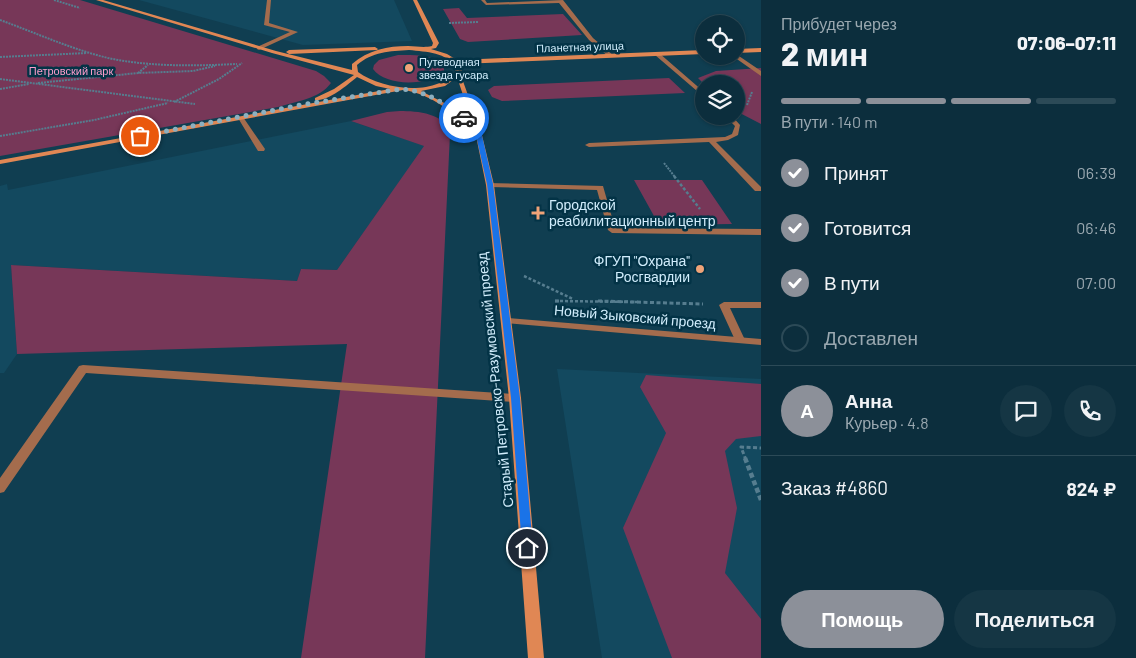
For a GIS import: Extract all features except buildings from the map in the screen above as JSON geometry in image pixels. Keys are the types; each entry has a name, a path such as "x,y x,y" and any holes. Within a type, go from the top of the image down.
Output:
{"street":[{"path":"98,0 259,48 356,74 364,80 381,86 401,89 437,86 459,74"},
{"path":"259,48 295,32 266,24 269,0"},
{"path":"415,0 436,43 434,47 425,50"},
{"path":"483,0 486,4 560,1 591,39 611,56"},
{"path":"356,74 354,65 361,58 375,52 393,49"},
{"path":"274,52 425,50 450,57 457,62"},
{"path":"745,51 761,50"},
{"name":"Планетная улица","path":"457,62 695,52"},
{"path":"657,54 695,87"},
{"name":"Старый Петровско-Разумовский проезд","path":"457,62 460,68 459,74 478,131 490,184 515,398 536,658"},
{"path":"745,62 761,74"},
{"path":"306,104 336,90 356,74"},
{"path":"0,162 242,118 306,104 401,89"},
{"path":"410,89 436,100 457,112 478,131"},
{"path":"242,118 261,149"},
{"path":"589,145 726,139 735,135 738,126"},
{"path":"711,140 758,189"},
{"path":"490,184 600,188 612,230 761,232"},
{"path":"740,340 724,305 761,305"},
{"name":"Новый Зыковский проезд","path":"507,321 761,342"},
{"path":"0,488 83,369 515,398"}],"path":[{"path":"0,20 89,53 148,65 221,65 243,63 219,79 172,102 94,120 0,136"},
{"path":"0,57 89,53"},
{"path":"138,73 148,65"},
{"path":"0,90 32,83 138,73 193,71 221,65"},
{"path":"738,126 761,74"},
{"path":"0,79 197,104"},
{"path":"648,142 717,231"},
{"path":"520,274 573,300 724,305"},
{"path":"761,448 741,447 761,500"}],"shaded area":[{"path":"139,0 394,0 412,41 303,45"},
{"path":"351,121 425,146 337,270 301,269 297,281 11,265 17,354 4,373 0,373 0,186 7,184 8,190"},
{"path":"557,369 761,379 761,658 602,658"}],"green space":[{"name":"Петровский парк","path":"0,0 80,0 316,71 331,83 314,96 278,107 0,156"},
{"path":"459,8 467,18 563,14 582,35 468,42 460,39 443,9"},
{"path":"398,55 416,55 434,59 444,66 444,71 428,80 408,82 387,79 373,69 379,60"},
{"path":"761,68 761,124 745,116 745,75 706,75 716,71"},
{"path":"669,78 685,93 502,101 492,97 488,90 494,86"},
{"path":"387,112 422,113 437,117 447,127 450,134 425,658 301,658 347,344 17,354 11,265 297,281 301,269 337,270 424,146 351,121"},
{"path":"634,180 702,180 732,224 659,225"},
{"path":"646,375 761,384 761,436 736,439 725,451 737,508 725,573 761,619 761,658 672,658 623,528 666,433 640,387"}],"way so far":[{"path":"140,136 268,113 306,104 401,89 410,89 423,94 457,112 464,118"}],"place":[{"name":"Путеводная звезда гусара","path":"409,68"},
{"name":"Городской реабилитационный центр","path":"538,213"},
{"name":"ФГУП \"Охрана\" Росгвардии","path":"700,269"}],"route":[{"path":"464,118 478,131 490,184 515,398 527,548"}]}
